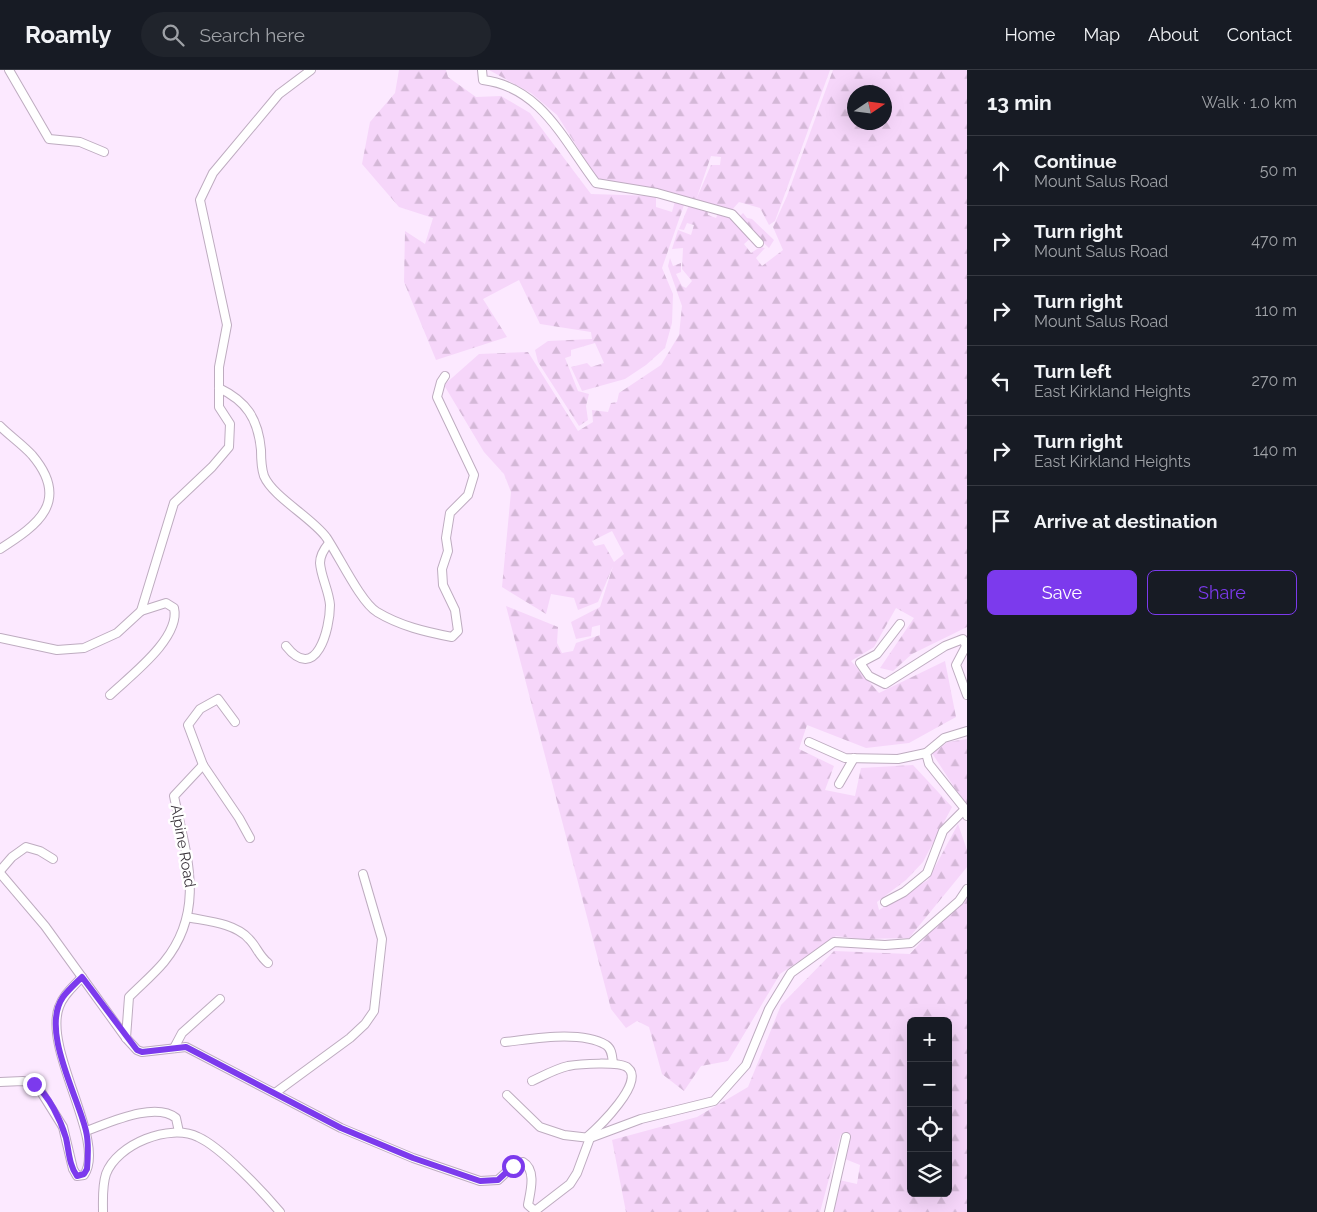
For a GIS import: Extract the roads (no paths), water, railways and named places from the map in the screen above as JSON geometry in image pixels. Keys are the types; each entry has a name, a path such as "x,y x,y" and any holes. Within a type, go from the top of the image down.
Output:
{"street":[{"path":"10,70 49,139 80,142 104,152"},
{"path":"141,611 174,503 212,467 229,447 230,424 219,407 219,367 227,325 200,200 212,172 279,94 311,70"},
{"path":"482,70 483,80 501,82 528,97 554,121 569,147 596,183 658,193 732,214 759,243"},
{"path":"219,388 236,396 250,410 261,447 264,476 269,484 325,536 351,578 375,611 417,630 452,637 458,631 455,610 443,585 442,569 448,551 446,538 450,513 468,495 474,476 437,397 441,382 445,376"},
{"path":"0,426 30,453 40,466 48,484 48,501 44,514 31,530 0,550"},
{"path":"286,646 294,657 301,659 317,653 323,645 328,630 330,604 320,563 323,550 329,543"},
{"path":"0,638 57,650 84,648 118,633 141,611 166,603 174,608 176,617 162,645 110,695"},
{"path":"900,624 877,654 860,663 869,676 885,684 945,646 963,639 966,646 956,665 967,695"},
{"path":"235,722 218,700 200,710 188,725 203,764 250,838"},
{"path":"809,742 845,758 898,759 926,753 944,738 967,731"},
{"path":"885,902 904,892 927,873 943,831 966,812 929,764 926,753"},
{"path":"839,784 854,758"},
{"name":"Alpine Road","path":"126,1038 129,997 164,962 176,944 187,917 191,883 174,796 203,764"},
{"path":"53,859 40,851 26,847 12,857 0,872 45,926 126,1038 137,1050 142,1052 186,1047 341,1128 413,1158 480,1181 498,1180 513,1166 523,1162 528,1164 531,1177 528,1205 532,1210 537,1211 570,1184 577,1173 588,1138 605,1120 628,1088 631,1072 627,1067 613,1062 568,1066 532,1081"},
{"path":"275,1093 350,1038 365,1024 374,1012 382,939 363,874"},
{"path":"0,888 6,881"},
{"path":"507,1095 540,1127 564,1135 588,1138 640,1119 714,1101 746,1064 768,1010 791,973 834,942 885,945 912,943 959,901 967,889"},
{"path":"187,917 227,926 238,932 249,939 260,956 268,963"},
{"path":"0,1082 30,1082 38,1087 62,1127 73,1170 77,1176 84,1174 87,1169 86,1130 63,1064 57,1025 58,1009 63,997 82,977"},
{"path":"174,1048 182,1033 220,1000"},
{"path":"505,1042 565,1036 606,1046 612,1052 613,1062"},
{"path":"86,1130 126,1117 148,1112 163,1112 176,1118 180,1132"},
{"path":"103,1212 102,1194 106,1173 119,1156 138,1142 163,1133 180,1132 198,1136 217,1149 266,1195 280,1212"},
{"path":"830,1212 846,1137"}]}
